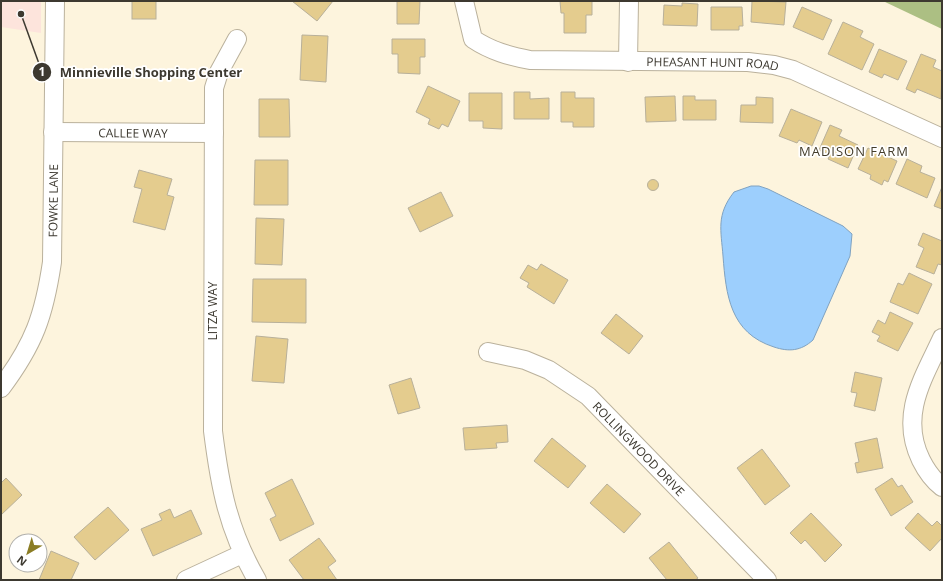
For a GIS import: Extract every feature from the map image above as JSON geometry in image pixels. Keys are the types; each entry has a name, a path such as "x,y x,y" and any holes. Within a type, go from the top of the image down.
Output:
{"street":[{"name":"FOWKE LANE","path":"1,388 15,369 31,341 47,296 52,262 55,1"},
{"name":"PHEASANT HUNT ROAD","path":"464,1 473,39 487,48 508,56 530,60 748,62 774,65 794,70 942,138"},
{"path":"628,62 629,1"},
{"name":"LITZA WAY","path":"237,40 219,72 214,88 213,431 220,482 242,554 256,580"},
{"name":"CALLEE WAY","path":"53,132 214,133"},
{"path":"942,338 918,389 912,416 913,434 917,451 925,468 942,486"},
{"name":"ROLLINGWOOD DRIVE","path":"488,352 524,360 549,370 567,380 588,396 767,580"},
{"path":"186,580 242,554"}],"shaded area":[{"path":"1,1 41,1 41,33 1,27"}],"green space":[{"path":"883,1 942,1 942,29"}],"water":[{"path":"751,186 759,186 768,189 843,226 852,234 850,256 813,340 795,350 779,349 759,341 739,322 733,311 729,298 724,271 721,238 722,216 728,200 734,192"}],"building":[{"path":"132,1 156,1 156,19 132,19"},
{"path":"292,1 333,1 317,21"},
{"path":"397,1 420,1 419,24 397,24"},
{"path":"560,1 592,1 592,15 586,15 586,33 564,33 564,13 561,13"},
{"path":"752,1 786,2 784,25 751,22"},
{"path":"682,3 698,4 697,26 663,25 664,5 682,6"},
{"path":"711,7 742,7 743,26 739,26 739,30 711,30"},
{"path":"802,7 832,20 823,40 793,27"},
{"path":"843,22 863,31 860,37 874,44 862,70 828,54"},
{"path":"302,35 328,36 326,82 300,80"},
{"path":"392,39 425,39 425,57 420,57 420,74 398,73 398,54 392,54"},
{"path":"879,49 907,61 898,80 884,74 882,78 869,72"},
{"path":"921,54 936,60 933,67 942,71 941,99 917,89 915,93 906,89"},
{"path":"428,86 460,101 448,127 442,124 439,129 428,124 430,119 416,112"},
{"path":"514,92 530,92 530,99 549,98 549,119 514,119"},
{"path":"561,92 575,92 575,98 594,98 594,127 573,127 573,122 561,122"},
{"path":"469,93 502,93 502,129 483,128 483,121 469,121"},
{"path":"675,96 676,121 646,122 645,97"},
{"path":"683,96 695,96 695,100 716,100 716,120 683,120"},
{"path":"756,97 773,98 773,123 740,122 741,105 756,105"},
{"path":"259,99 289,99 290,137 259,137"},
{"path":"791,109 822,122 812,146 799,140 797,143 779,136"},
{"path":"830,125 842,130 839,136 858,145 848,168 828,159 830,155 819,150"},
{"path":"868,148 897,161 888,182 884,180 882,185 870,179 871,175 858,169"},
{"path":"907,159 922,166 920,172 935,178 927,198 896,184"},
{"path":"255,160 288,160 288,205 254,205"},
{"path":"139,170 172,179 167,195 174,197 165,230 133,222 142,189 134,187"},
{"path":"651,180 655,180 657,181 657,189 651,190 648,187 648,183"},
{"path":"942,187 942,209 934,206"},
{"path":"441,192 453,216 420,232 408,208"},
{"path":"256,218 284,219 282,265 255,264"},
{"path":"923,233 942,241 942,265 938,264 934,274 916,267 924,248 918,245"},
{"path":"541,264 568,280 554,304 527,287 529,283 520,278 528,265 537,270"},
{"path":"909,273 932,284 918,314 890,302 898,283 903,285"},
{"path":"253,279 306,279 306,323 252,322"},
{"path":"890,312 913,323 898,351 877,341 880,336 872,332 878,320 885,324"},
{"path":"616,314 643,336 629,354 601,333"},
{"path":"256,336 288,339 284,383 252,381"},
{"path":"855,372 882,378 875,411 854,406 857,393 851,392"},
{"path":"411,378 420,408 398,414 389,385"},
{"path":"507,425 508,442 496,443 497,448 465,450 463,428"},
{"path":"552,438 586,466 568,488 534,461"},
{"path":"877,438 883,468 857,473 855,463 859,462 855,443"},
{"path":"762,449 790,486 765,505 737,468"},
{"path":"6,478 22,495 1,515 1,483"},
{"path":"892,478 898,487 902,485 913,502 891,516 875,489"},
{"path":"292,479 314,524 280,541 270,519 276,516 265,493"},
{"path":"607,484 641,514 624,533 590,503"},
{"path":"108,507 129,530 95,560 74,537"},
{"path":"170,509 174,518 191,510 202,534 153,556 141,529 162,520 159,514"},
{"path":"811,513 842,545 825,562 805,540 801,544 790,533"},
{"path":"918,513 932,526 937,521 942,526 942,538 930,551 905,528"},
{"path":"319,538 336,561 328,567 337,580 304,580 289,560"},
{"path":"669,542 698,578 695,580 667,580 649,558"},
{"path":"51,551 79,563 71,580 39,580 42,573 48,573 48,558"}],"place":[{"name":"Minnieville Shopping Center","path":"21,14"}],"district":[{"name":"MADISON FARM","path":"854,151"}]}
